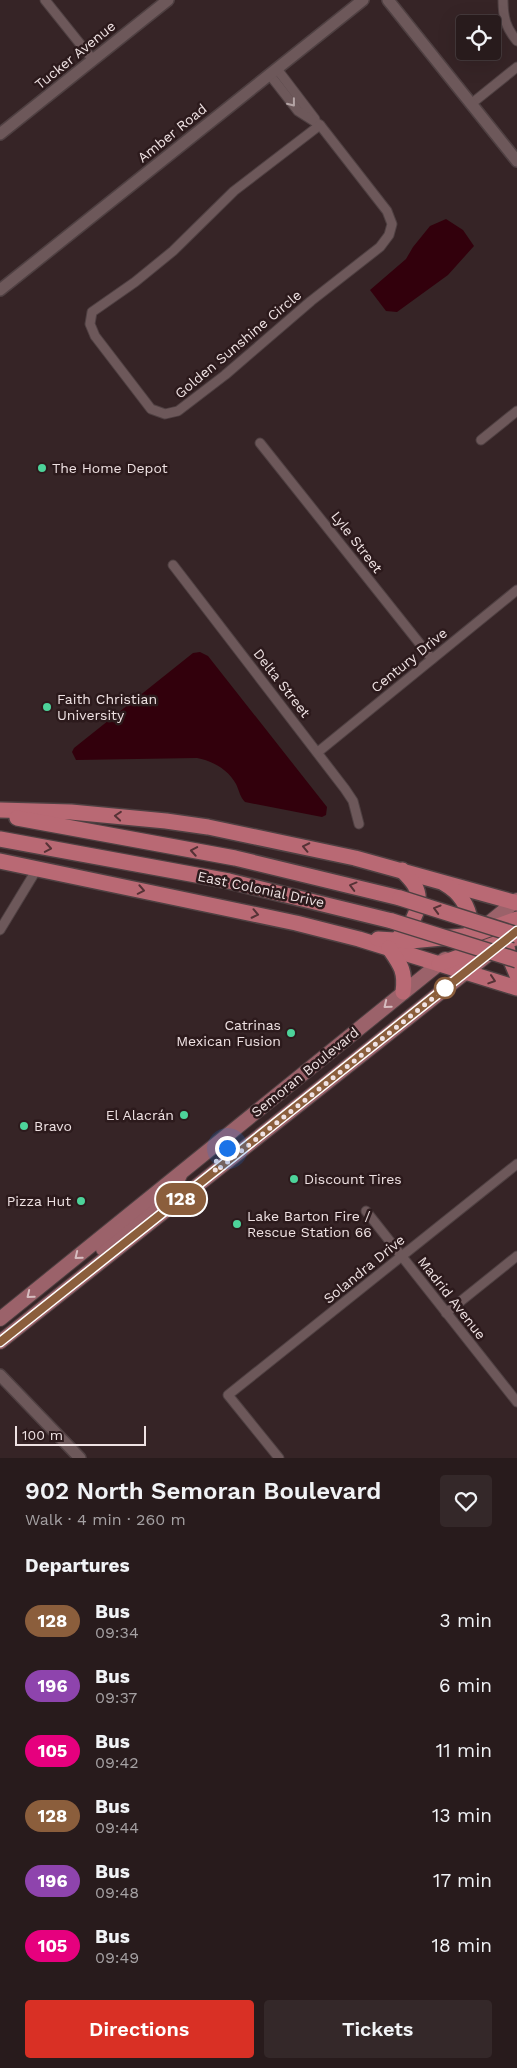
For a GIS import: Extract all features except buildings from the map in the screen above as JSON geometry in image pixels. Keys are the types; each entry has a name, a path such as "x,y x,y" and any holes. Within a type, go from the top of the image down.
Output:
{"highway":[{"path":"0,810 71,812 166,820 283,842 402,870 516,901 514,931 509,956 517,975"},
{"name":"East Colonial Drive","path":"0,815 234,858 400,898 514,931"},
{"name":"East Colonial Drive","path":"0,839 229,881 392,921 517,960"},
{"path":"0,861 208,903 360,939 392,944 438,964 517,988"},
{"path":"392,944 411,924 418,900 415,886 402,870"},
{"path":"438,880 460,895 467,908 473,943 466,972"},
{"path":"438,964 473,943 514,931"},
{"path":"392,944 411,941 473,943"},
{"path":"392,944 404,973 403,992"}],"main road":[{"path":"473,943 516,901"},
{"name":"Semoran Boulevard","path":"0,1342 466,972 514,931"},
{"name":"Semoran Boulevard","path":"0,1320 438,964"},
{"path":"215,1172 217,1156 227,1148 239,1126"},
{"path":"95,1268 102,1250 172,1193 182,1171"}],"street":[{"path":"45,0 93,60"},
{"name":"Tucker Avenue","path":"0,134 168,0"},
{"name":"Amber Road","path":"0,290 363,0"},
{"path":"388,0 517,161"},
{"path":"503,0 503,16 508,29 517,41"},
{"path":"471,104 517,67"},
{"name":"Golden Sunshine Circle","path":"274,72 320,125 387,211 392,224 389,235 380,247 318,295 225,376 178,411 165,414 151,409 95,336 90,324 92,312 135,282 165,257 234,190 320,125"},
{"path":"481,440 517,411"},
{"name":"Lyle Street","path":"260,443 432,659"},
{"name":"Delta Street","path":"173,565 318,752 353,801 359,824"},
{"name":"Century Drive","path":"318,752 517,590"},
{"path":"0,930 38,870"},
{"name":"Solandra Drive","path":"279,1458 228,1395 517,1164"},
{"name":"Madrid Avenue","path":"366,1211 517,1402"},
{"path":"446,1313 517,1256"},
{"path":"0,1375 80,1458"}],"shaded area":[{"path":"446,219 463,230 474,246 448,275 397,312 386,311 370,290 406,259 430,226"},
{"path":"200,652 208,656 327,807 326,815 322,817 245,802 229,774 208,761 197,758 76,760 72,752 74,748 193,653"}],"bus line":[{"name":"128","path":"0,1342 517,931"}],"place":[{"name":"The Home Depot","path":"42,468"},
{"name":"Faith Christian University","path":"47,707"},
{"name":"Catrinas Mexican Fusion","path":"291,1033"},
{"name":"El Alacrán","path":"184,1115"},
{"name":"Bravo","path":"24,1126"},
{"name":"Discount Tires","path":"294,1179"},
{"name":"Pizza Hut","path":"81,1201"},
{"name":"Lake Barton Fire / Rescue Station 66","path":"237,1224"}],"route":[{"path":"227,1148 217,1156 215,1172 290,1110 452,983 445,988"}]}
